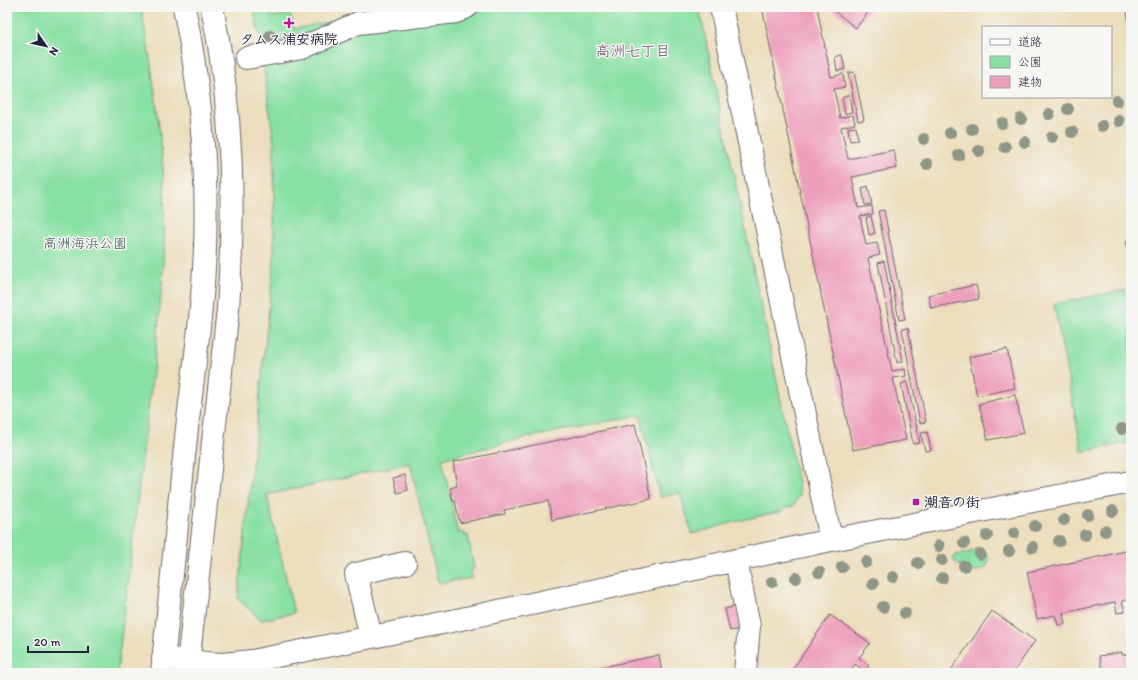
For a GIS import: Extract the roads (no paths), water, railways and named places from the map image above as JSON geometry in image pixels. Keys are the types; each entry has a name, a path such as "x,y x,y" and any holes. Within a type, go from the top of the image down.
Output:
{"street":[{"path":"184,7 193,52 200,101 206,200 205,248 201,306 162,665 187,667 252,661 831,540 1131,482"},
{"path":"187,667 228,310 232,251 233,206 230,140 221,50 212,7"},
{"path":"246,58 302,48 358,23 456,12 467,7"},
{"path":"721,7 831,540"},
{"path":"736,560 749,626 745,673"},
{"path":"371,637 356,574 405,563"}],"place":[{"name":"タムス浦安病院","path":"289,23"},
{"name":"潮音の街","path":"916,502"}],"district":[{"name":"高洲七丁目","path":"633,51"}],"park label":[{"name":"高洲海浜公園","path":"85,243"}]}
